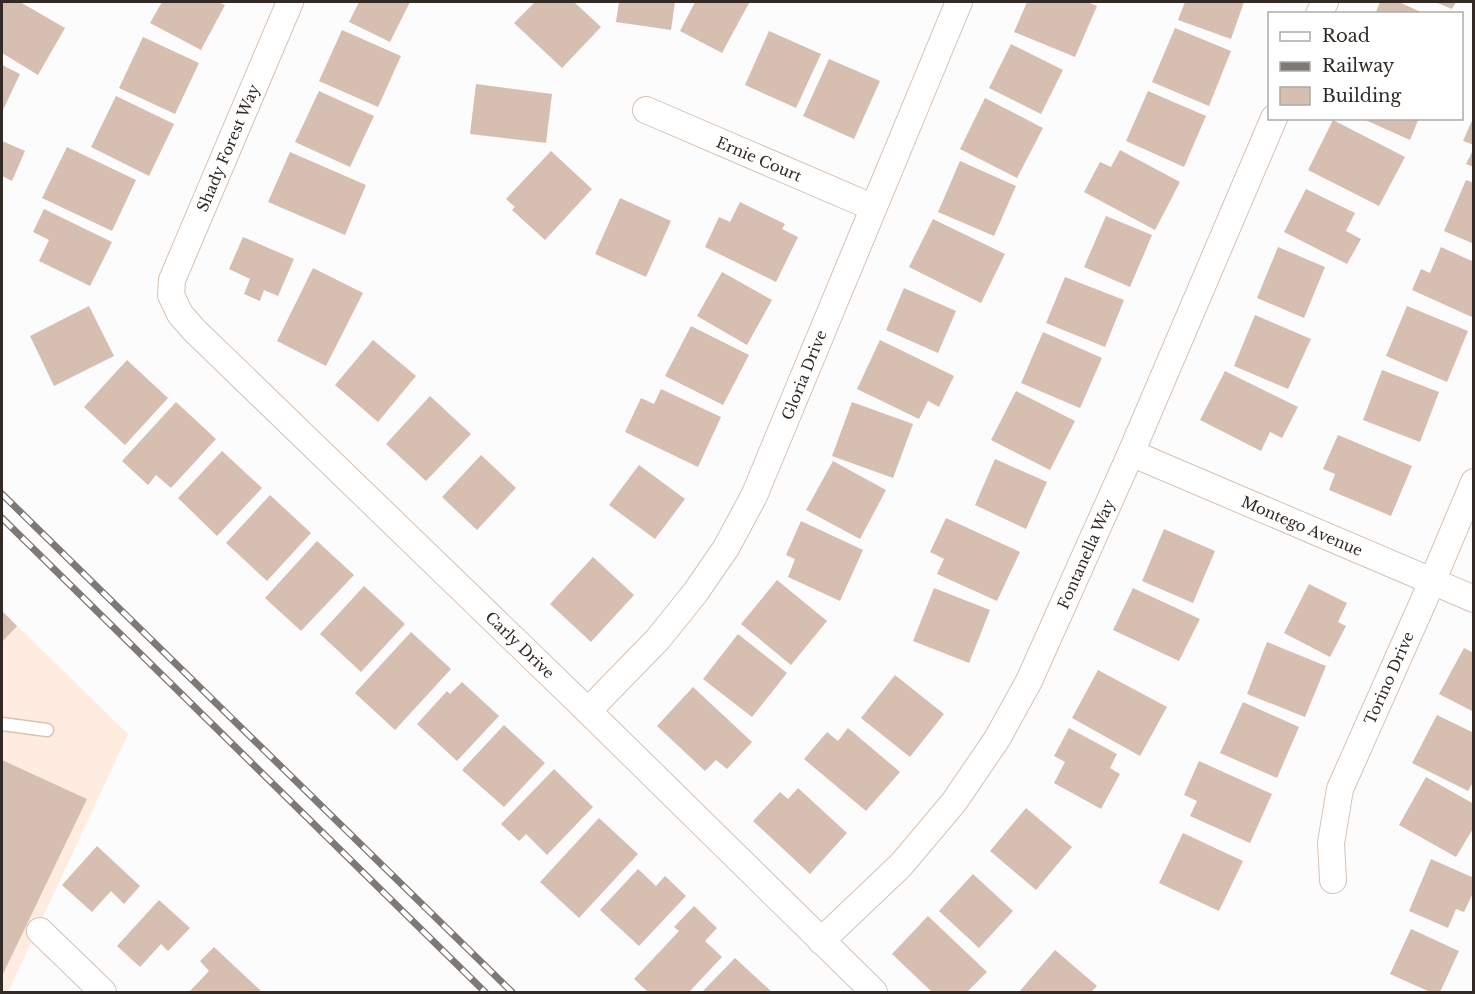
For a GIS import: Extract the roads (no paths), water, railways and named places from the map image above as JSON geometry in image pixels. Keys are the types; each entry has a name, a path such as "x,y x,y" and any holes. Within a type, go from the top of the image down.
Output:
{"street":[{"name":"Shady Forest Way","path":"171,295 172,280 290,2"},
{"name":"Gloria Drive","path":"588,711 658,639 695,593 726,548 754,496 959,2"},
{"name":"Ernie Court","path":"646,110 872,207"},
{"name":"Fontanella Way","path":"821,941 901,865 954,802 997,739 1029,681 1131,453 1274,120"},
{"name":"Carly Drive","path":"171,295 180,314 194,330 588,711 874,993"},
{"name":"Montego Avenue","path":"1131,453 1473,599"},
{"name":"Torino Drive","path":"1333,880 1331,843 1341,789 1473,482"},
{"path":"40,931 103,993"}],"lane":[{"path":"2,724 47,730"}],"railway":[{"path":"2,494 512,992"},
{"path":"2,518 485,992"}]}
